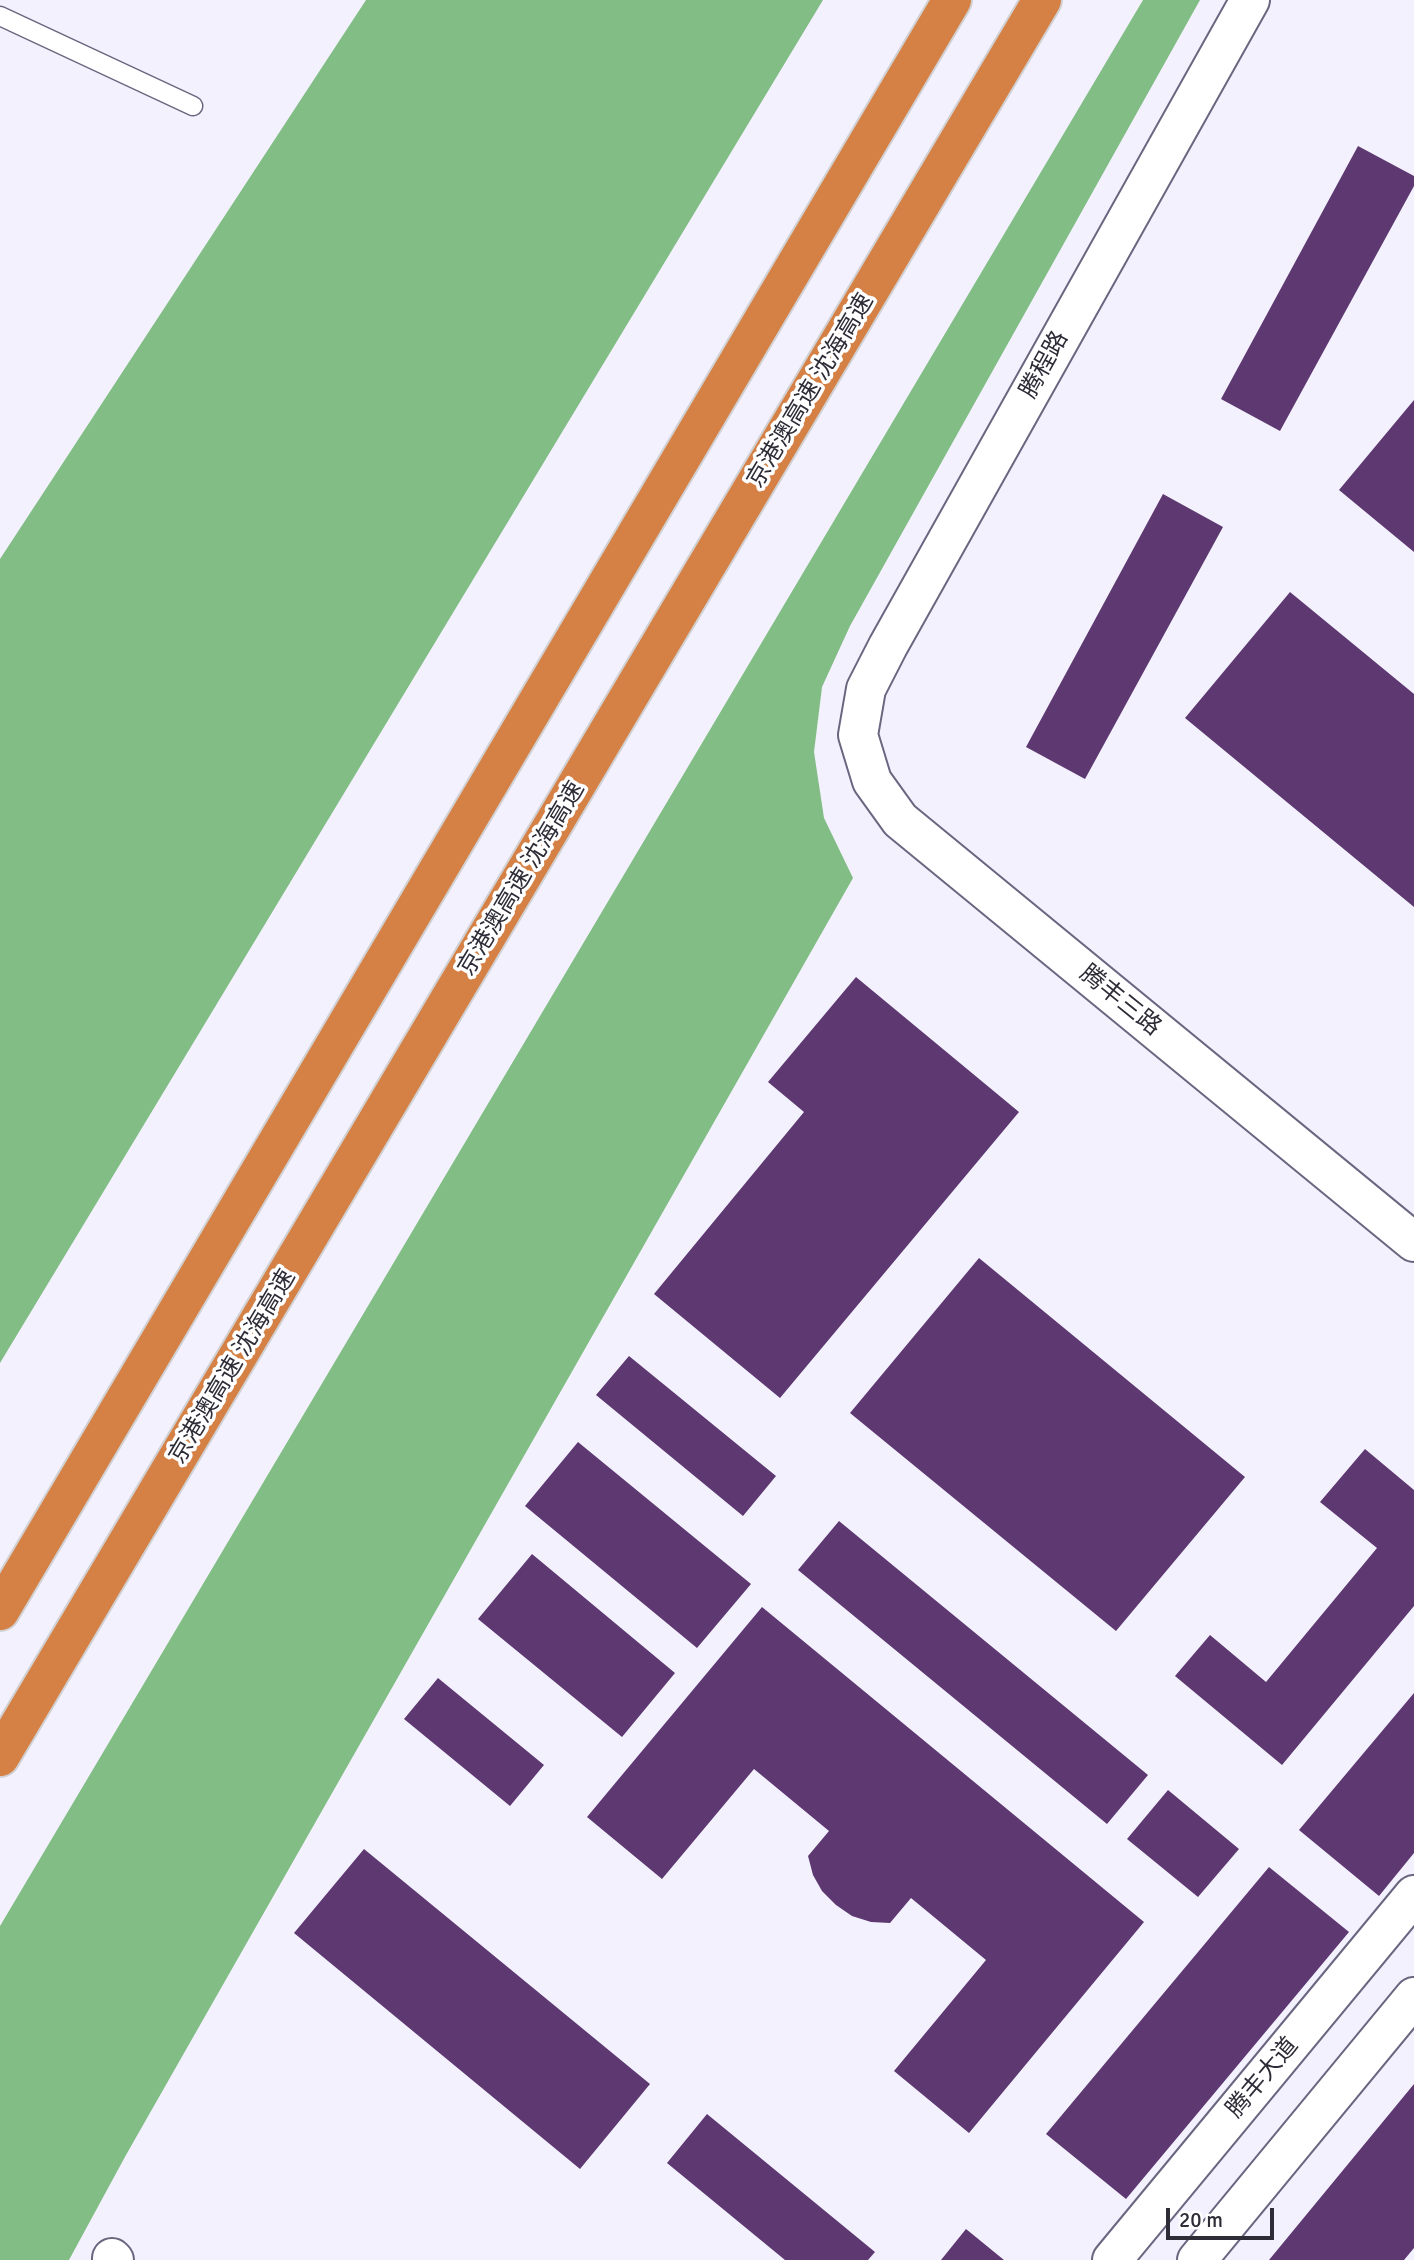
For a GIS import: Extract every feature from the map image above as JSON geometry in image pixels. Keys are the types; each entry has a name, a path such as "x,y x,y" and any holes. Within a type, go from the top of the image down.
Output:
{"highway":[{"path":"0,1611 952,0"},
{"name":"京港澳高速 沈海高速","path":"0,1757 1042,0"}],"street":[{"name":"腾程路","path":"858,736 866,689 888,646 1250,0"},
{"name":"腾丰三路","path":"858,736 872,781 900,820 1414,1242"},
{"name":"腾丰大道","path":"1112,2260 1414,1895"},
{"path":"1196,2260 1414,1997"}],"lane":[{"path":"0,16 193,106"}],"green space":[{"path":"366,0 823,0 0,1363 0,559"},
{"path":"1143,0 1200,0 850,626 822,687 814,752 824,818 853,878 126,2155 69,2260 0,2260 0,1926"}],"building":[{"path":"1358,146 1414,176 1414,186 1280,431 1221,399"},
{"path":"1414,400 1414,552 1339,490"},
{"path":"1163,494 1223,527 1085,779 1026,747"},
{"path":"1290,592 1414,694 1414,907 1185,718"},
{"path":"856,977 1019,1112 780,1398 654,1294 804,1112 768,1082"},
{"path":"979,1258 1245,1477 1116,1631 850,1413"},
{"path":"629,1356 776,1476 743,1516 596,1395"},
{"path":"578,1442 751,1584 697,1648 525,1506"},
{"path":"1365,1449 1414,1490 1414,1606 1282,1765 1175,1676 1210,1635 1266,1682 1377,1548 1320,1502"},
{"path":"839,1521 1148,1775 1107,1824 798,1570"},
{"path":"532,1554 675,1673 622,1737 478,1619"},
{"path":"762,1607 1144,1922 969,2133 894,2071 986,1960 911,1898 890,1923 871,1922 852,1916 836,1905 822,1891 813,1875 808,1856 829,1831 754,1769 662,1879 587,1817"},
{"path":"438,1678 544,1765 510,1806 404,1719"},
{"path":"1414,1693 1414,1853 1379,1896 1299,1830"},
{"path":"1168,1790 1239,1849 1198,1897 1127,1839"},
{"path":"364,1849 650,2084 580,2169 294,1933"},
{"path":"1269,1867 1349,1932 1126,2199 1046,2134"},
{"path":"1414,2084 1414,2248 1404,2260 1269,2260"},
{"path":"707,2114 875,2252 868,2260 785,2260 667,2163"},
{"path":"966,2229 1004,2260 941,2260"}]}
